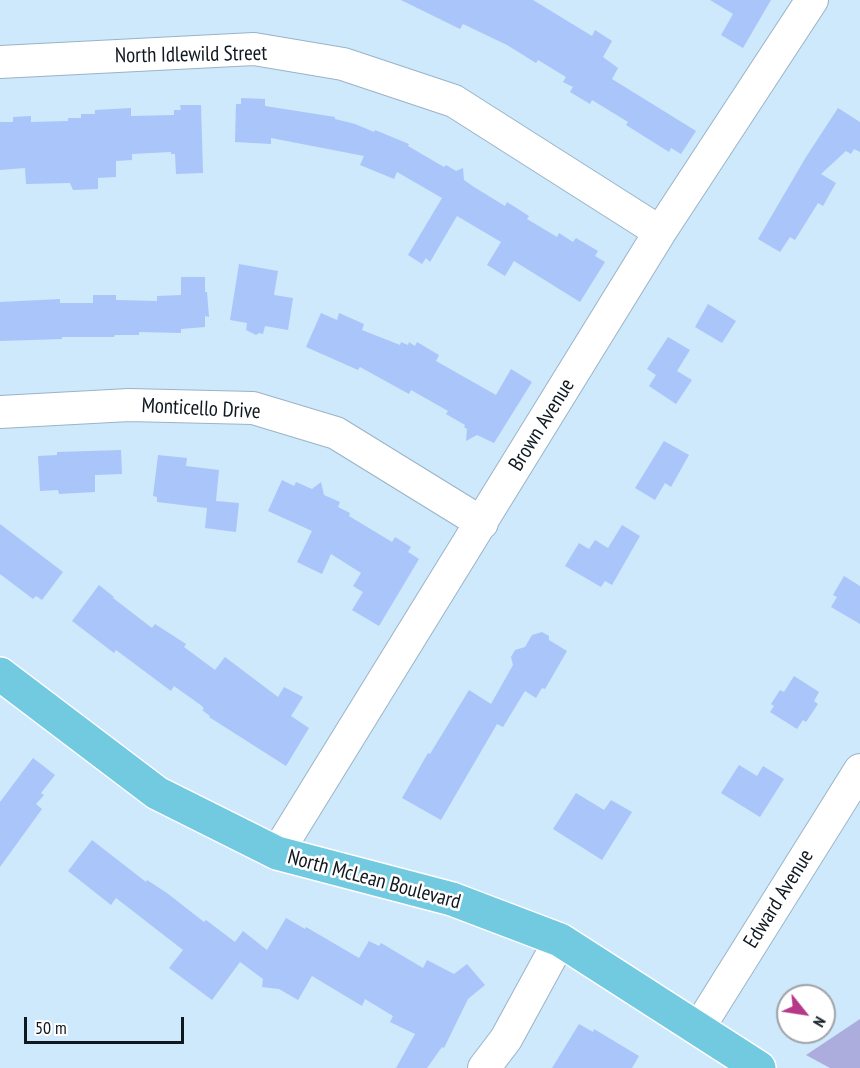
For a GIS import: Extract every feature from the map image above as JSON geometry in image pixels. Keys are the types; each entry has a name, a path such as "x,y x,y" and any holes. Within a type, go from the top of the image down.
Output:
{"main road":[{"name":"North McLean Boulevard","path":"4,684 158,793 277,854 452,899 560,940 759,1068"}],"street":[{"name":"Brown Avenue","path":"277,854 660,232 812,0"},
{"name":"North Idlewild Street","path":"0,62 254,49 343,64 454,101 660,232"},
{"name":"Monticello Drive","path":"0,412 129,405 253,408 336,433 482,523"},
{"name":"Edward Avenue","path":"698,1029 860,770"},
{"path":"484,1068 507,1039 560,940"}],"shaded area":[{"path":"860,1019 860,1068 830,1068 806,1055 822,1044 836,1044 836,1035"}],"building":[{"path":"401,0 533,0 592,36 595,30 612,41 603,57 618,68 612,79 696,131 681,154 671,148 669,152 626,125 628,122 592,100 590,104 570,92 573,87 563,82 566,77 538,60 536,63 507,45 463,24 460,29"},
{"path":"710,0 771,0 743,48 721,35 733,14"},
{"path":"241,98 265,99 265,106 335,117 335,119 374,132 375,130 409,144 408,146 444,167 446,165 456,171 463,168 464,180 474,187 505,206 507,202 529,216 527,219 557,237 559,233 573,242 576,238 598,251 595,256 605,262 580,302 514,261 505,276 487,265 501,242 457,216 430,262 426,258 422,264 408,255 442,198 397,172 394,179 360,165 364,156 271,138 271,144 235,142 236,104 241,104"},
{"path":"180,105 201,105 203,173 176,174 175,154 171,152 132,154 132,160 116,161 116,177 98,178 98,189 73,190 70,183 26,184 25,168 0,170 0,122 13,122 13,117 31,116 31,122 68,121 68,118 81,118 81,114 95,114 95,110 131,108 131,116 174,115 174,110 181,110"},
{"path":"838,108 860,122 860,152 854,149 851,154 846,151 821,174 836,183 823,206 818,203 795,240 790,237 780,252 758,239"},
{"path":"239,264 278,271 274,295 293,298 288,330 265,326 263,334 256,335 246,330 247,323 230,320"},
{"path":"181,277 205,277 209,317 205,316 205,327 181,329 181,333 139,332 139,335 115,335 114,337 62,337 62,339 0,341 0,302 60,299 60,303 93,303 93,295 116,295 116,300 157,301 157,296 181,295"},
{"path":"708,304 736,321 722,343 695,327"},
{"path":"321,313 337,320 339,313 364,324 362,330 400,345 401,342 408,345 409,342 415,346 417,342 439,355 436,361 496,395 511,369 532,382 494,443 477,435 466,441 465,425 446,414 448,411 411,390 409,394 360,367 358,370 306,347"},
{"path":"668,337 690,350 677,371 692,380 676,404 649,386 656,375 647,369"},
{"path":"664,441 689,455 671,487 665,483 655,500 635,488"},
{"path":"121,450 122,474 95,475 95,492 59,494 58,490 40,491 38,456 57,455 57,452"},
{"path":"158,455 187,458 186,466 219,470 216,501 239,503 236,532 205,528 207,508 157,502 157,497 153,496"},
{"path":"282,480 294,486 296,482 312,489 321,482 324,495 340,502 338,507 350,513 349,516 392,542 395,537 411,547 408,552 419,559 379,626 352,610 363,592 353,586 361,573 331,554 322,574 297,562 312,531 268,511"},
{"path":"0,524 63,572 42,600 36,596 33,599 0,574"},
{"path":"622,525 640,536 612,585 605,581 601,587 565,566 579,543 589,549 595,540 608,548"},
{"path":"844,576 860,586 860,624 831,607 837,597 833,595"},
{"path":"99,585 152,628 155,624 186,644 184,647 215,670 225,657 278,697 284,687 303,697 291,716 309,728 286,766 209,717 202,710 204,709 202,706 174,686 171,691 116,650 114,653 72,621"},
{"path":"542,632 549,636 549,640 567,651 545,689 542,688 536,698 525,691 503,727 497,724 441,820 402,798 469,690 491,704 513,665 511,657 515,650 525,647 532,635"},
{"path":"794,676 819,692 814,701 818,704 806,722 803,720 797,729 770,712 774,706 771,704 780,690 784,692"},
{"path":"33,758 55,775 41,793 44,795 36,804 42,809 0,867 0,802"},
{"path":"739,765 757,776 763,766 784,779 760,817 721,793"},
{"path":"576,793 604,810 611,800 632,812 602,860 553,829"},
{"path":"92,840 146,882 147,880 167,893 204,922 206,920 235,942 243,931 267,950 286,918 359,958 369,941 379,946 381,943 423,968 427,960 454,974 467,964 485,985 468,999 444,1048 442,1047 427,1068 396,1068 415,1034 390,1022 393,1016 365,999 362,1006 312,976 298,1000 279,989 262,987 263,979 240,962 212,1000 169,968 183,950 116,898 111,905 68,871"},
{"path":"579,1024 593,1032 594,1029 639,1056 632,1068 552,1068"}]}
